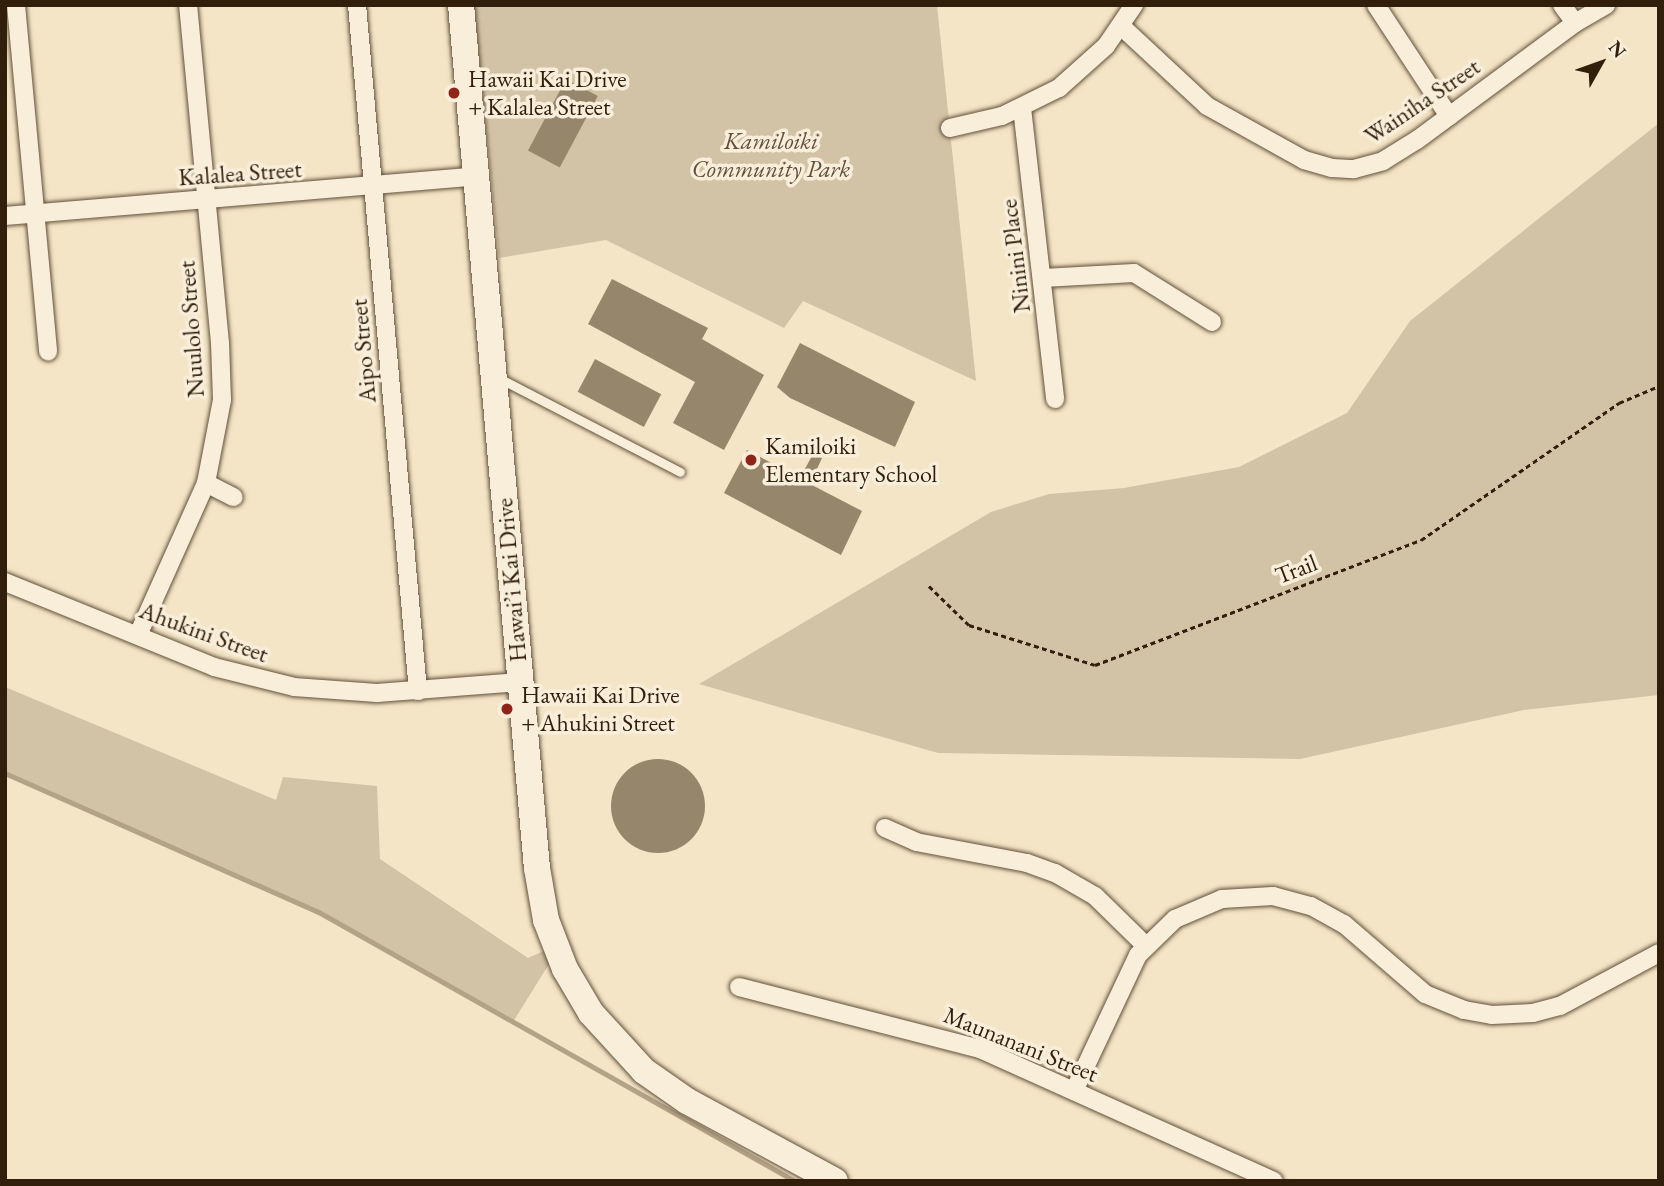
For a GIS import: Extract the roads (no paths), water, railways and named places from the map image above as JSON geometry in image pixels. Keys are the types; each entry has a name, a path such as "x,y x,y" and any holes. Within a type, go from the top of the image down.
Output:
{"main road":[{"name":"Hawai’i Kai Drive","path":"461,5 541,895 555,945 577,992 607,1034 664,1087 835,1181"}],"street":[{"path":"16,5 48,352"},
{"name":"Nuulolo Street","path":"138,635 206,483 219,428 222,371 188,5"},
{"name":"Aipo Street","path":"357,5 418,691"},
{"path":"950,128 1022,108 1076,75 1121,26 1134,5"},
{"path":"1376,5 1449,116"},
{"path":"1562,5 1575,23"},
{"name":"Wainiha Street","path":"1121,26 1189,94 1317,165 1369,166 1396,153 1575,23 1606,5"},
{"name":"Ninini Place","path":"1022,108 1055,399"},
{"name":"Kalalea Street","path":"5,216 373,188 477,176"},
{"path":"1043,278 1134,273 1212,322"},
{"path":"206,483 234,497"},
{"name":"Ahukini Street","path":"5,582 214,667 267,681 335,692 418,691 520,682"},
{"path":"885,828 916,842 1027,863 1055,873 1095,896 1146,946"},
{"path":"1074,1091 1125,976 1146,946 1175,919 1210,903 1248,895 1286,898 1344,925 1425,994 1464,1010 1506,1015 1560,1006 1659,953"},
{"name":"Maunanani Street","path":"739,987 956,1040 1274,1181"}],"lane":[{"path":"493,375 680,472"}],"waterway":[{"path":"5,773 319,912 795,1181"}],"place":[{"name":"Hawaii Kai Drive + Kalalea Street","path":"454,93"},
{"name":"Kamiloiki Elementary School","path":"751,460"},
{"name":"Hawaii Kai Drive + Ahukini Street","path":"507,709"}],"park label":[{"name":"Kamiloiki Community Park","path":"771,155"}]}
